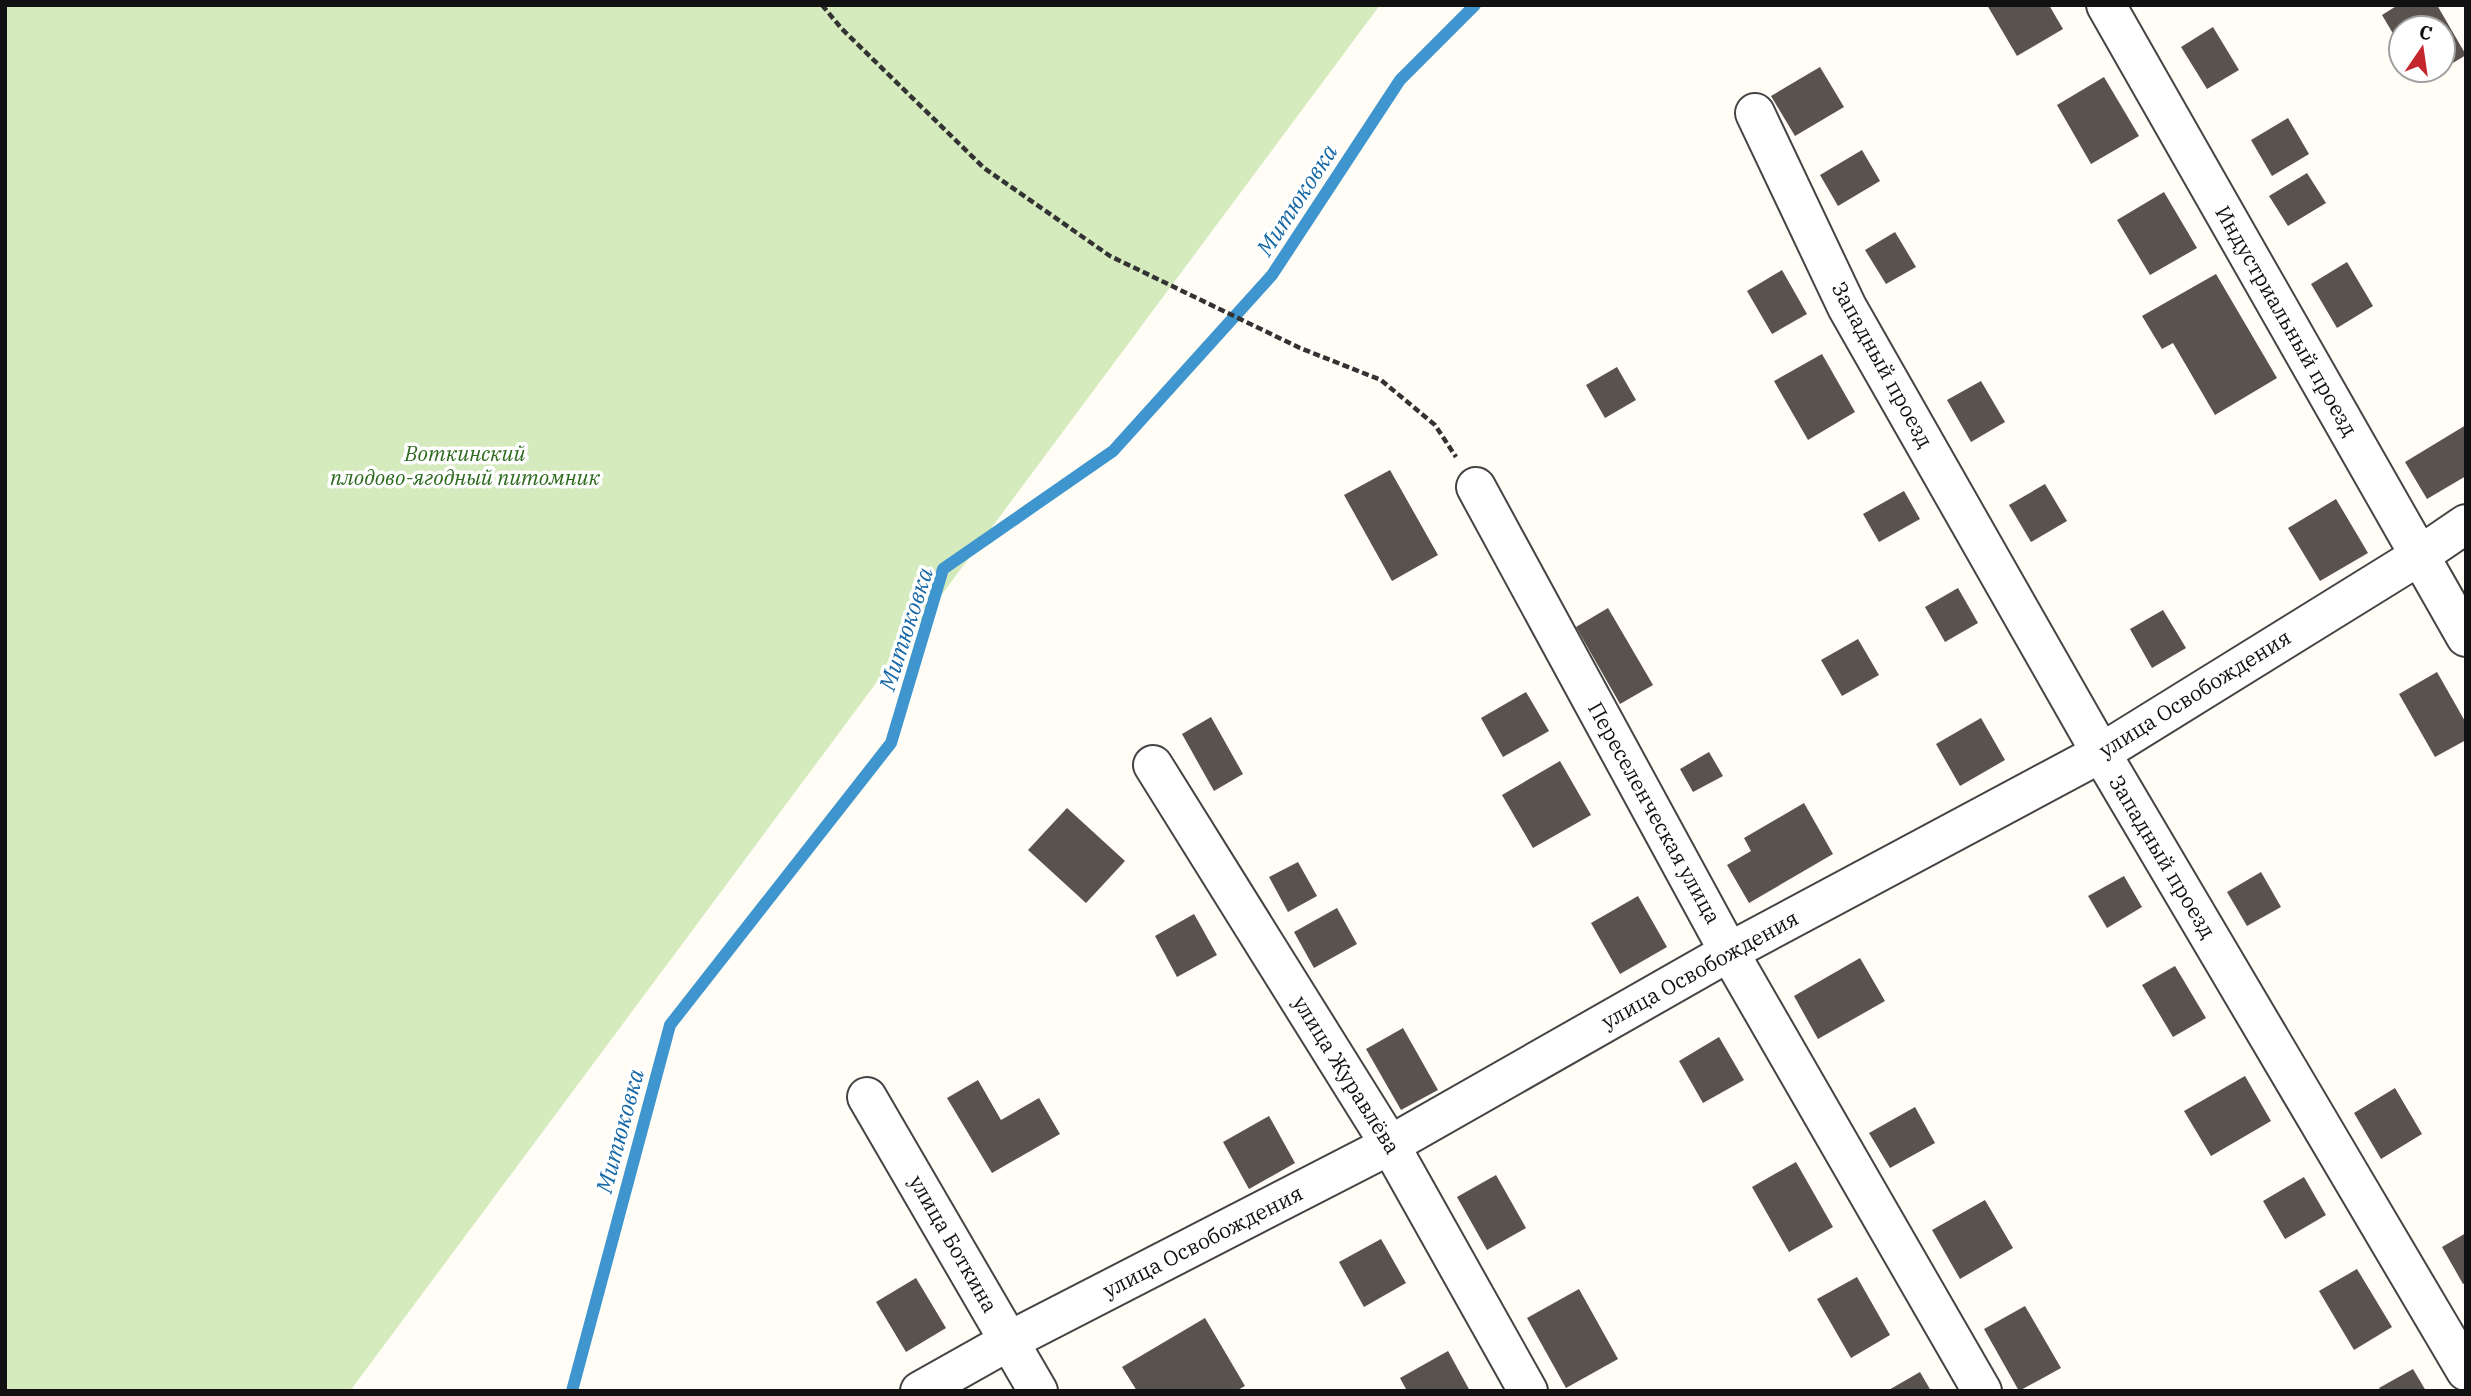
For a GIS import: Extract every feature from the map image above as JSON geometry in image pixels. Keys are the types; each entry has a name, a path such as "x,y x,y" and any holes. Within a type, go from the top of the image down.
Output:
{"street":[{"name":"Индустриальный проезд","path":"2106,5 2466,637"},
{"name":"Западный проезд","path":"1755,113 1847,307 2101,753 2466,1371"},
{"name":"Переселенческая улица","path":"1476,487 1729,952 1982,1391"},
{"name":"улица Освобождения","path":"920,1391 1009,1341 1390,1145 1729,952 2101,753 2419,556 2466,524"},
{"name":"улица Журавлёва","path":"1153,765 1390,1145 1528,1391"},
{"name":"улица Боткина","path":"867,1097 1038,1391"}],"path":[{"path":"822,5 842,29 984,168 1110,256 1300,348 1381,380 1435,425 1476,487"}],"green space":[{"name":"Воткинский плодово-ягодный питомник","path":"5,5 1380,5 350,1391 5,1391"}],"building":[{"path":"1987,5 2049,5 2063,29 2017,56"},
{"path":"2398,5 2437,5 2442,14 2387,14 2387,23 2382,15"},
{"path":"2213,27 2239,70 2207,89 2181,47"},
{"path":"2457,39 2466,55 2457,60"},
{"path":"1820,67 1844,107 1795,136 1771,96"},
{"path":"2104,77 2139,136 2091,164 2057,105"},
{"path":"2288,118 2309,154 2272,176 2251,140"},
{"path":"1862,150 1880,181 1838,206 1820,175"},
{"path":"2307,173 2326,203 2288,226 2269,196"},
{"path":"2164,192 2197,248 2150,275 2117,220"},
{"path":"1895,232 1916,267 1886,284 1865,250"},
{"path":"2347,262 2373,306 2337,328 2311,284"},
{"path":"1782,270 1807,314 1772,334 1747,291"},
{"path":"2216,274 2277,378 2215,415 2173,343 2162,349 2142,316"},
{"path":"1822,354 1855,412 1808,440 1774,381"},
{"path":"1617,367 1636,400 1605,418 1586,385"},
{"path":"1981,381 2005,422 1971,442 1947,400"},
{"path":"2466,425 2466,476 2427,499 2405,462"},
{"path":"1390,470 1438,555 1392,581 1344,495"},
{"path":"2045,484 2067,521 2031,542 2009,505"},
{"path":"1904,491 1920,519 1879,542 1863,514"},
{"path":"2336,499 2368,553 2320,581 2288,528"},
{"path":"1958,588 1978,623 1945,642 1925,607"},
{"path":"1608,608 1653,685 1620,704 1576,627"},
{"path":"2163,610 2186,648 2152,668 2130,629"},
{"path":"1858,639 1879,675 1842,696 1821,660"},
{"path":"2437,672 2466,723 2466,740 2435,757 2399,694"},
{"path":"1526,692 1549,731 1503,757 1481,718"},
{"path":"1211,717 1243,774 1214,791 1182,734"},
{"path":"1981,718 2005,760 1960,786 1936,744"},
{"path":"1709,752 1723,776 1693,792 1680,769"},
{"path":"1560,761 1591,815 1533,848 1502,795"},
{"path":"1804,803 1833,854 1749,903 1727,865 1751,851 1744,838"},
{"path":"1067,808 1125,861 1086,903 1028,850"},
{"path":"1298,862 1317,896 1288,912 1269,877"},
{"path":"2261,872 2281,907 2247,926 2227,892"},
{"path":"2124,876 2142,907 2107,928 2088,896"},
{"path":"1638,896 1667,947 1620,974 1591,923"},
{"path":"1337,908 1357,944 1314,968 1294,932"},
{"path":"1194,914 1217,955 1177,977 1155,936"},
{"path":"1860,958 1885,1001 1818,1039 1794,996"},
{"path":"2175,966 2206,1018 2173,1037 2142,985"},
{"path":"1403,1028 1438,1090 1401,1110 1366,1049"},
{"path":"1719,1037 1744,1080 1703,1103 1679,1061"},
{"path":"2245,1076 2271,1121 2211,1156 2184,1111"},
{"path":"978,1080 1001,1120 1039,1098 1060,1134 992,1173 947,1098"},
{"path":"2395,1088 2422,1134 2381,1159 2354,1113"},
{"path":"1915,1107 1935,1143 1890,1168 1869,1133"},
{"path":"1269,1116 1295,1163 1249,1189 1223,1142"},
{"path":"1796,1162 1833,1227 1789,1252 1752,1187"},
{"path":"1496,1175 1526,1228 1487,1250 1457,1197"},
{"path":"2304,1177 2326,1215 2285,1239 2263,1201"},
{"path":"1985,1200 2013,1248 1960,1279 1932,1230"},
{"path":"2466,1233 2466,1283 2463,1284 2442,1247"},
{"path":"1381,1239 1406,1283 1364,1307 1339,1262"},
{"path":"2357,1269 2392,1327 2354,1350 2319,1291"},
{"path":"1857,1277 1890,1335 1851,1358 1817,1299"},
{"path":"916,1278 946,1328 906,1352 876,1302"},
{"path":"1579,1289 1618,1359 1566,1388 1527,1318"},
{"path":"2025,1306 2061,1368 2019,1391 1984,1329"},
{"path":"1205,1318 1245,1386 1236,1391 1137,1391 1122,1367"},
{"path":"1448,1351 1470,1391 1407,1391 1400,1378"},
{"path":"2413,1369 2426,1391 2381,1391 2379,1388"},
{"path":"1920,1372 1931,1391 1887,1391"}],"waterway":[{"name":"Митюковка","path":"572,1391 670,1025 891,743 943,569 1113,451 1272,275 1400,80 1475,5"}]}
